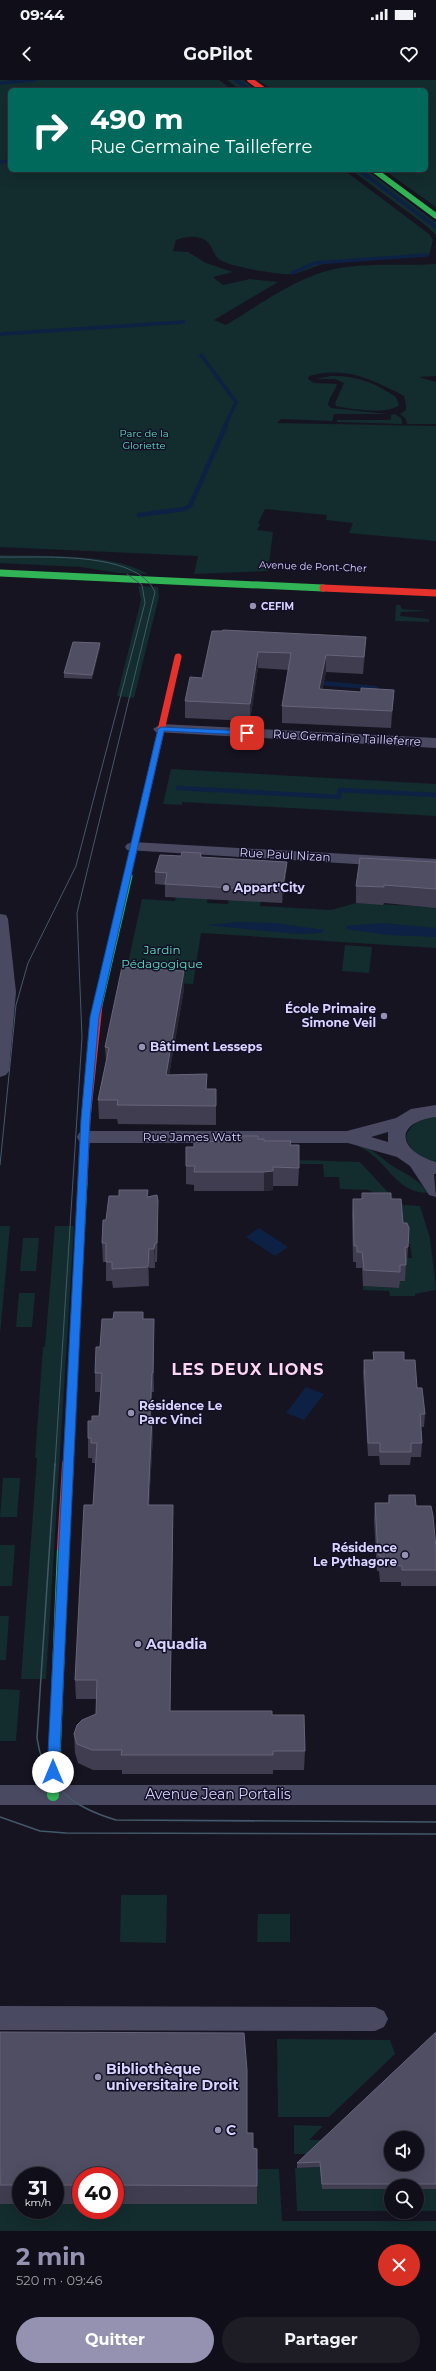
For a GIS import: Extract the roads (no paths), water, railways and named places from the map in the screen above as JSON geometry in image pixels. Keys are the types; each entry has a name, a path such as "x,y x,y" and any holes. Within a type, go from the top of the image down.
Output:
{"street":[{"path":"250,80 261,88"},
{"path":"377,172 436,216"},
{"name":"Avenue de Pont-Cher","path":"0,572 436,593"},
{"name":"Avenue de Pont-Cher","path":"189,582 247,575"},
{"path":"53,1795 56,1688 86,1137 95,1017 178,657"},
{"name":"Rue Germaine Tailleferre","path":"161,729 436,743"},
{"name":"Rue Paul Nizan","path":"133,847 436,864"},
{"path":"0,919 8,992 0,1071"},
{"name":"Rue James Watt","path":"86,1137 347,1137 401,1123 410,1116 434,1109"},
{"path":"401,1123 396,1130 395,1137 401,1152"},
{"name":"Rue James Watt","path":"347,1137 401,1152 418,1164"},
{"path":"418,1164 436,1168"},
{"path":"418,1164 436,1191"},
{"name":"Avenue Jean Portalis","path":"0,1796 436,1795"},
{"path":"0,2018 375,2019"}],"water":[{"path":"316,680 377,686 380,690 316,685"},
{"path":"239,922 275,923 324,930 321,933 297,934 206,925"},
{"path":"383,923 436,928 436,937 388,935 346,929 346,926"},
{"path":"259,1228 288,1247 275,1256 246,1237"},
{"path":"306,1387 324,1394 304,1420 286,1413"}],"waterway":[{"path":"0,83 34,80"},
{"path":"236,80 247,88"},
{"path":"0,162 8,161"},
{"path":"362,172 436,227"},
{"path":"292,273 315,263 427,255"},
{"path":"0,334 184,322"},
{"path":"201,355 236,402 225,426"},
{"path":"139,515 184,509 190,506 226,425"},
{"path":"178,788 339,797 340,790 436,795"}],"tram line":[{"path":"0,557 62,557 108,563 128,569 145,578 155,592 77,913 82,1037 55,1465"},
{"path":"0,1165 16,1005 28,963 76,866 145,603 142,585 127,574"},
{"path":"55,1464 37,1738 46,1769 53,1782 63,1792 86,1808 100,1815 116,1820 436,1822"},
{"path":"0,1817 40,1831 66,1833 436,1834"}],"place":[{"name":"CEFIM","path":"253,606"},
{"name":"Appart'City","path":"226,888"},
{"name":"École Primaire Simone Veil","path":"384,1016"},
{"name":"Bâtiment Lesseps","path":"142,1047"},
{"name":"Résidence Le Parc Vinci","path":"131,1413"},
{"name":"Résidence Le Pythagore","path":"405,1555"},
{"name":"Aquadia","path":"138,1644"},
{"name":"Bibliothèque universitaire Droit","path":"98,2077"},
{"name":"C","path":"218,2130"}],"district":[{"name":"LES DEUX LIONS","path":"248,1369"}],"park label":[{"name":"Parc de la Gloriette","path":"144,438"},
{"name":"Jardin Pédagogique","path":"162,957"}]}
